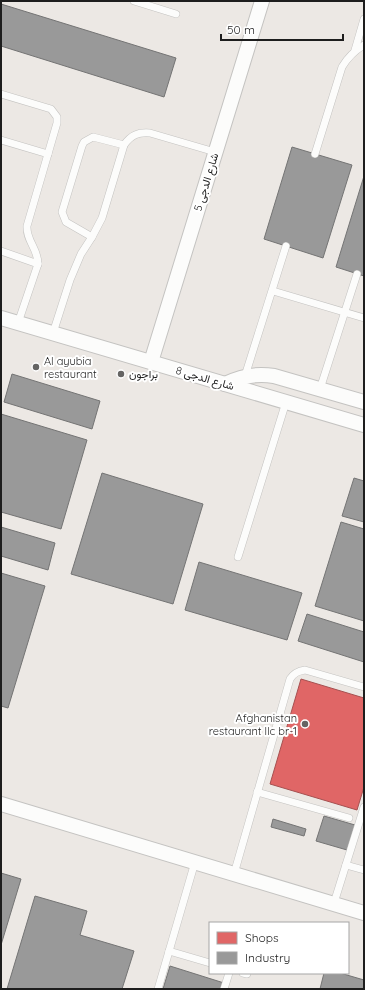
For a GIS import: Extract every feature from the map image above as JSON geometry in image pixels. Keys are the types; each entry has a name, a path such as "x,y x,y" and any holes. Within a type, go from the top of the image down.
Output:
{"street":[{"name":"شارع الدجى 5","path":"151,362 262,1"},
{"name":"شارع الدجى 8","path":"1,318 364,425"},
{"path":"225,384 246,376 265,374 363,400"},
{"path":"1,804 364,912"}],"lane":[{"path":"134,1 176,14"},
{"path":"355,50 364,19"},
{"path":"315,154 342,67 355,50 364,45"},
{"path":"1,94 51,108 57,117 57,123 27,226 27,235 37,252 38,264 18,323"},
{"path":"53,333 70,280 81,254 102,218 124,145 129,138 135,134 143,132 150,133 215,152"},
{"path":"92,237 66,222 62,212 82,146 84,142 93,136 124,145"},
{"path":"1,140 48,154"},
{"path":"246,376 286,246"},
{"path":"1,251 38,264"},
{"path":"320,389 357,274"},
{"path":"273,291 364,318"},
{"path":"238,557 286,402"},
{"path":"234,874 290,679 299,671 311,670 364,686"},
{"path":"257,792 349,818"},
{"path":"334,903 364,807"},
{"path":"158,989 195,862"},
{"path":"346,865 364,870"},
{"path":"169,951 209,963"},
{"path":"224,989 229,974"}],"building: Shops":[{"path":"301,679 364,698 364,787 357,810 270,784"}],"building: Industry":[{"path":"1,4 176,58 164,97 1,46"},
{"path":"292,147 352,165 323,258 264,239"},
{"path":"364,176 364,276 336,267"},
{"path":"12,374 100,401 92,429 4,402"},
{"path":"1,414 87,440 61,529 1,512"},
{"path":"102,473 203,504 173,604 71,574"},
{"path":"354,478 364,481 364,522 342,516"},
{"path":"341,522 364,529 364,621 315,606"},
{"path":"1,527 55,543 48,570 1,556"},
{"path":"199,562 302,593 287,640 185,610"},
{"path":"1,573 45,586 8,708 1,706"},
{"path":"307,614 364,632 364,662 298,641"},
{"path":"324,816 355,825 347,850 316,841"},
{"path":"273,819 306,829 304,836 271,827"},
{"path":"1,873 21,879 1,945"},
{"path":"35,896 87,911 80,935 134,951 122,989 7,989"},
{"path":"170,966 224,983 222,989 163,989"},
{"path":"324,974 343,974 364,980 364,989 320,989"}],"place":[{"name":"Al ayubia restaurant","path":"36,367"},
{"name":"براجون","path":"121,374"},
{"name":"Afghanistan restaurant llc br-1","path":"305,724"}]}
